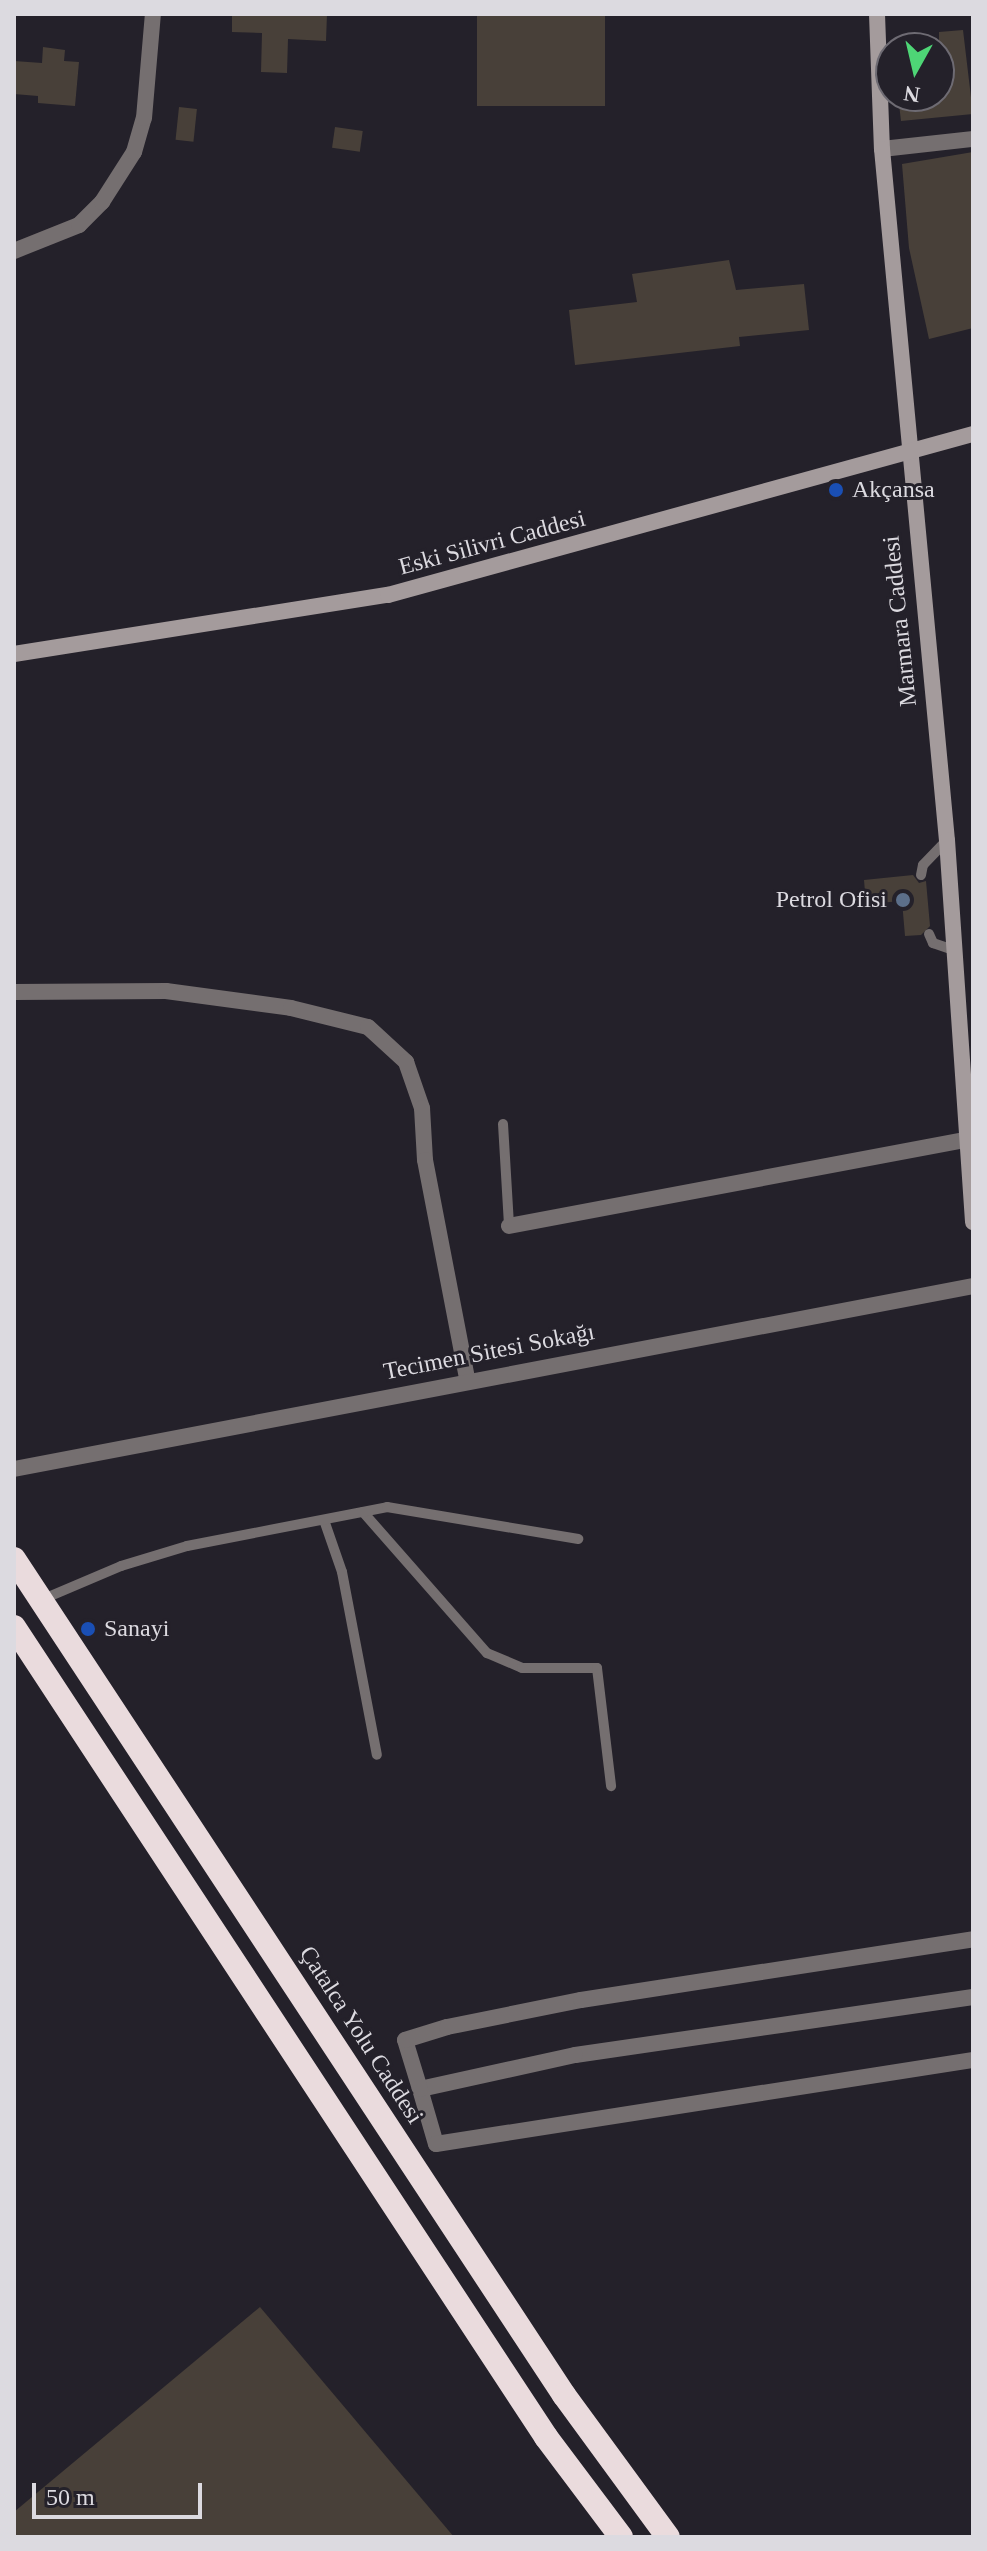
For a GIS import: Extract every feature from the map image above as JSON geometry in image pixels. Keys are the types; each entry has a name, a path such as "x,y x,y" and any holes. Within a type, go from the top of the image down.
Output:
{"highway":[{"name":"Çatalca Yolu Caddesi","path":"14,1559 564,2395 668,2537"},
{"path":"14,1627 546,2437 621,2537"}],"main road":[{"name":"Marmara Caddesi","path":"877,14 882,149 907,453 968,1049 968,1139 973,1222"},
{"name":"Eski Silivri Caddesi","path":"14,654 388,595 973,434"}],"street":[{"path":"14,251 79,225 102,202 134,152 144,118 153,14"},
{"path":"882,149 973,139"},
{"path":"14,992 166,991 291,1008 368,1027 406,1062 422,1108 425,1160 467,1379"},
{"path":"509,1226 968,1139"},
{"name":"Tecimen Sitesi Sokağı","path":"14,1469 467,1379 973,1286"},
{"path":"973,1939 643,1990 447,2027 405,2040 436,2144 973,2060"},
{"path":"420,2089 575,2055 973,1997"}],"lane":[{"path":"921,875 923,865 947,840"},
{"path":"929,934 933,943 956,951"},
{"path":"503,1124 509,1226"},
{"path":"41,1600 121,1566 187,1546 387,1507 578,1539"},
{"path":"363,1512 487,1653 522,1668 597,1668 611,1786"},
{"path":"324,1520 342,1572 377,1755"}],"building":[{"path":"232,14 327,14 326,41 288,39 287,73 261,72 262,33 232,32"},
{"path":"477,14 605,14 605,106 477,106"},
{"path":"963,30 973,114 901,121 900,112 955,112 955,32 939,32"},
{"path":"43,47 65,50 64,61 79,62 75,106 38,103 38,96 14,94 14,61 42,63"},
{"path":"179,107 197,109 193,142 176,140"},
{"path":"335,127 363,131 360,152 332,148"},
{"path":"973,152 973,328 929,339 909,248 902,164"},
{"path":"729,260 736,290 804,284 809,330 739,337 740,346 575,365 569,310 637,302 632,274"},
{"path":"913,875 919,883 926,881 930,926 921,935 905,936 902,901 866,904 864,880"},
{"path":"260,2307 454,2537 14,2537 14,2512"}],"place":[{"name":"Akçansa","path":"836,490"},
{"name":"Petrol Ofisi","path":"903,900"},
{"name":"Sanayi","path":"88,1629"}]}
